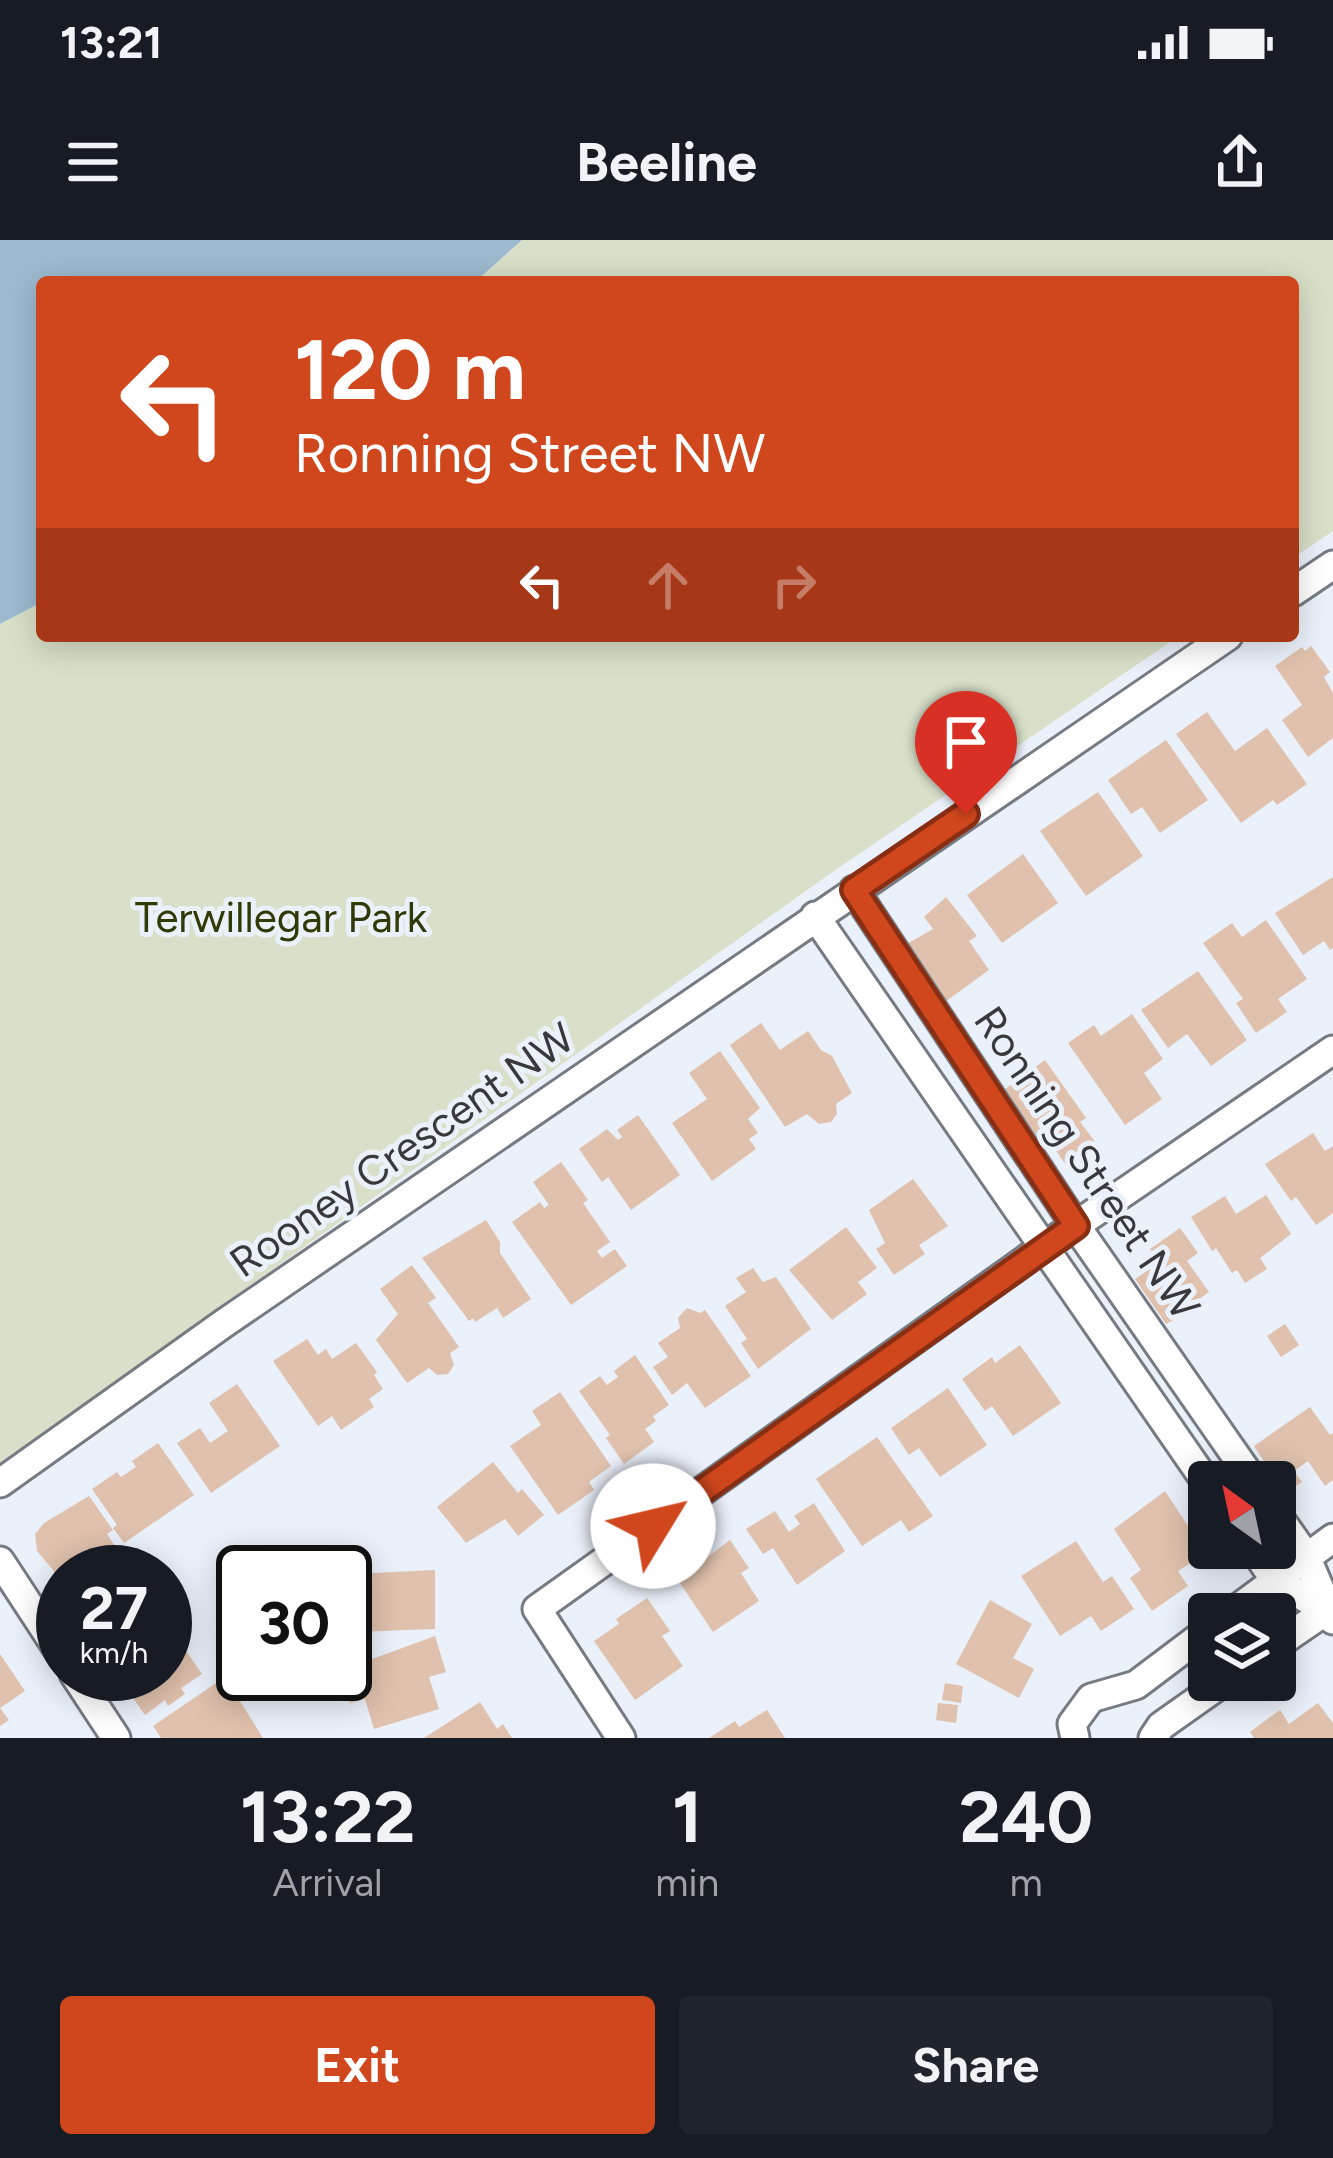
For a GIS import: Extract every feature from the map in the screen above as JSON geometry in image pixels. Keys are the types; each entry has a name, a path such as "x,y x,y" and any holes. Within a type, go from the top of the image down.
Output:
{"street":[{"path":"1299,588 1333,565"},
{"name":"Rooney Crescent NW","path":"0,1484 243,1310 1219,642"},
{"name":"Ronning Street NW","path":"854,890 1076,1226 1239,1461"},
{"name":"Ronning Street NW","path":"814,916 1191,1461"},
{"path":"621,1738 537,1609 1041,1249 1333,1049"},
{"path":"1258,1593 1333,1538"},
{"path":"1296,1542 1331,1612"},
{"path":"0,1561 36,1616"},
{"path":"1267,1569 1275,1580 1331,1612"},
{"path":"1296,1633 1331,1612"},
{"path":"1075,1738 1072,1724 1091,1698 1136,1685 1188,1646"},
{"path":"92,1701 116,1738"},
{"path":"1153,1738 1161,1726 1196,1701"}],"green space":[{"path":"522,240 1333,240 1333,531 1299,554 1299,276 482,276"},
{"name":"Terwillegar Park","path":"36,605 36,642 1170,642 834,871 0,1463 0,624"}],"water":[{"path":"0,240 522,240 482,276 36,276 36,605 0,624"}],"building":[{"path":"1311,646 1330,672 1324,677 1333,693 1333,738 1308,757 1282,720 1302,705 1275,666"},
{"path":"1207,712 1235,751 1267,728 1307,784 1241,823 1176,734"},
{"path":"1166,740 1208,800 1160,833 1142,807 1131,814 1108,780"},
{"path":"1098,792 1143,856 1086,896 1040,831"},
{"path":"1023,854 1058,903 1002,943 967,895"},
{"path":"1333,877 1333,948 1324,941 1303,955 1275,913"},
{"path":"946,897 977,936 969,941 989,970 945,1002 939,993 935,996 900,948 933,929 924,917"},
{"path":"1266,920 1307,979 1278,999 1287,1012 1256,1033 1236,1003 1243,999 1203,943 1232,923 1242,937"},
{"path":"1198,971 1247,1040 1211,1066 1187,1034 1168,1048 1141,1010"},
{"path":"1132,1014 1163,1059 1144,1073 1162,1099 1125,1125 1068,1043 1094,1025 1101,1036"},
{"path":"761,1023 780,1050 808,1031 821,1050 832,1056 852,1093 836,1104 837,1114 831,1122 819,1124 807,1114 785,1127 730,1045"},
{"path":"720,1051 760,1108 748,1119 758,1133 749,1139 756,1149 712,1181 672,1123 707,1099 689,1073"},
{"path":"1045,1060 1086,1118 1080,1122 1096,1143 1066,1165 1047,1138 1041,1142 1004,1090"},
{"path":"638,1115 680,1175 631,1210 608,1177 602,1182 579,1149 607,1129 618,1140 622,1137 617,1130"},
{"path":"1313,1133 1325,1151 1333,1146 1333,1213 1316,1225 1296,1197 1291,1201 1265,1164"},
{"path":"561,1162 610,1242 597,1251 602,1258 615,1249 627,1266 571,1305 512,1222 540,1202 544,1208 549,1205 533,1182"},
{"path":"913,1179 948,1226 919,1245 925,1254 894,1275 876,1249 885,1243 869,1210"},
{"path":"1266,1195 1291,1234 1260,1258 1267,1269 1245,1283 1237,1270 1232,1273 1216,1248 1212,1251 1191,1217 1225,1196 1236,1214"},
{"path":"486,1220 500,1242 500,1253 531,1299 503,1318 497,1308 475,1322 473,1318 469,1321 422,1258"},
{"path":"846,1227 877,1268 858,1282 867,1294 832,1320 789,1270"},
{"path":"1180,1228 1198,1253 1187,1261 1209,1292 1192,1304 1195,1308 1166,1324 1135,1279 1159,1262 1150,1249"},
{"path":"412,1265 436,1298 428,1303 459,1347 450,1353 454,1365 448,1374 437,1375 429,1368 407,1383 376,1340 398,1314 380,1289"},
{"path":"753,1268 763,1282 776,1277 811,1329 758,1369 741,1343 747,1339 725,1306 746,1292 736,1278"},
{"path":"687,1308 705,1310 751,1376 705,1408 687,1383 672,1395 653,1367 668,1357 658,1343 680,1328 678,1318"},
{"path":"1285,1324 1299,1345 1281,1357 1267,1336"},
{"path":"307,1339 318,1355 326,1349 332,1359 356,1343 377,1372 374,1375 383,1389 369,1399 374,1407 341,1430 332,1416 318,1426 273,1361"},
{"path":"1020,1345 1061,1403 1013,1436 992,1406 985,1411 962,1379 992,1357 995,1363"},
{"path":"635,1355 669,1405 645,1429 654,1442 624,1464 579,1391 600,1376 607,1385 618,1377 614,1371"},
{"path":"237,1384 280,1446 211,1493 177,1443 200,1428 210,1443 228,1431 209,1403"},
{"path":"948,1388 987,1445 940,1477 919,1448 909,1455 891,1428"},
{"path":"560,1392 611,1466 589,1482 594,1490 558,1515 510,1446 541,1425 532,1411"},
{"path":"1310,1407 1333,1433 1333,1480 1325,1486 1308,1461 1296,1470 1296,1461 1264,1461 1254,1446"},
{"path":"877,1437 933,1516 909,1532 901,1520 862,1546 816,1479"},
{"path":"158,1443 194,1495 124,1543 92,1489 117,1472 121,1477 136,1467 132,1461"},
{"path":"493,1462 544,1515 518,1536 505,1519 466,1543 437,1507"},
{"path":"1165,1491 1188,1526 1188,1565 1178,1571 1188,1586 1152,1611 1130,1578 1141,1570 1114,1529"},
{"path":"89,1496 113,1530 107,1534 114,1545 36,1545 35,1534 44,1523"},
{"path":"814,1503 845,1551 797,1585 773,1548 763,1554 746,1529 775,1511 789,1532 800,1524 794,1516"},
{"path":"730,1540 749,1568 741,1573 759,1601 713,1632 678,1580"},
{"path":"1076,1541 1103,1582 1112,1576 1134,1609 1101,1631 1091,1616 1060,1636 1021,1576"},
{"path":"435,1570 435,1629 372,1631 372,1573"},
{"path":"647,1598 670,1631 662,1636 683,1666 635,1700 594,1641"},
{"path":"990,1600 1032,1624 1013,1658 1034,1669 1019,1698 956,1664"},
{"path":"435,1636 446,1672 429,1677 439,1709 374,1729 366,1701 372,1701 372,1659"},
{"path":"0,1654 25,1691 0,1708"},
{"path":"192,1660 202,1674 192,1681"},
{"path":"216,1683 216,1701 240,1701 263,1738 161,1738 153,1726"},
{"path":"945,1683 963,1686 961,1703 942,1700"},
{"path":"135,1701 164,1701 145,1715"},
{"path":"480,1702 497,1729 503,1724 512,1738 424,1738"},
{"path":"938,1703 958,1705 956,1723 936,1720"},
{"path":"1318,1703 1333,1723 1333,1738 1254,1738 1250,1732 1280,1710 1289,1724"},
{"path":"767,1710 785,1738 709,1738 735,1721 739,1727"}],"route":[{"path":"653,1526 1076,1226 854,890 966,814"}]}
